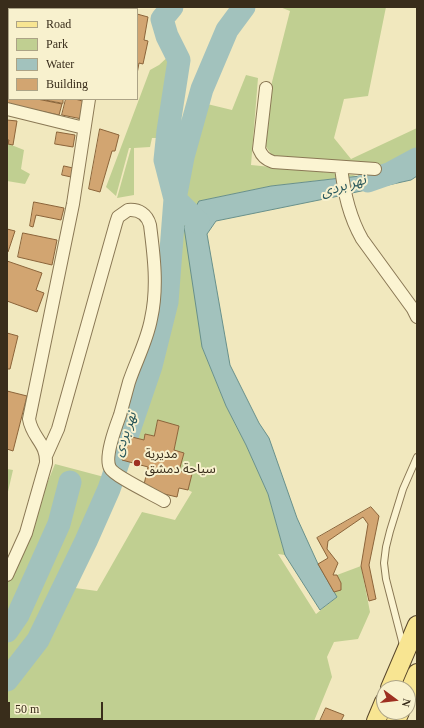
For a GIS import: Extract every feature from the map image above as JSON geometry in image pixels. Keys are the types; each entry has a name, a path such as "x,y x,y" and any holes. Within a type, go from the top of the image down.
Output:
{"main road":[{"path":"393,680 417,625"}],"street":[{"path":"266,88 259,142 261,155 266,160 273,162 376,169"},
{"path":"7,575 26,533 46,463 46,456 43,446 33,434 30,428 29,419 73,204 89,100"},
{"path":"7,109 84,128"},
{"path":"341,167 347,204 356,228 362,239 413,309 417,317"},
{"path":"46,456 58,429 118,217 128,210 140,211 145,214 150,225 155,276 155,298 152,319 146,340 129,382 110,450 108,463 110,469 164,501"}],"lane":[{"path":"405,653 386,579 384,563 390,531 403,489 417,457"}],"green space":[{"path":"280,7 386,7 368,96 344,99 334,138 351,159 417,128 417,153 381,171 376,168 274,158 262,141 272,82 290,11"},
{"path":"172,53 175,62 168,113 163,132 160,138 152,138 150,147 134,148 134,195 117,198 131,148 129,148 116,196 106,187 150,70 159,65"},
{"path":"246,75 258,78 251,165 356,176 271,186 199,201 202,347 226,406 246,445 268,494 285,555 278,554 316,614 337,597 334,592 341,590 341,583 337,575 361,566 370,612 358,639 334,642 327,657 332,677 314,721 7,721 7,690 28,662 75,588 97,591 142,512 175,520 192,492 188,490 192,474 179,471 184,453 174,450 179,426 158,421 154,436 145,434 144,440 128,436 153,378 176,303 178,226 197,126 203,103 232,110"},
{"path":"7,140 9,140 9,144 24,150 21,169 30,174 25,184 7,181"},
{"path":"55,464 108,478 53,597 29,639 7,672 7,582"},
{"path":"7,469 13,470 7,496"}],"water":[{"path":"417,159 417,176 411,180 216,221 207,234 230,365 259,423 269,438 297,518 318,564 337,597 320,610 285,555 268,494 246,445 226,406 202,347 184,227 199,201 271,186 391,173"}],"building":[{"path":"7,7 12,7 8,8 7,18"},
{"path":"20,7 37,7 36,8"},
{"path":"138,14 148,17 144,40 148,41 143,64 139,63 138,68"},
{"path":"8,93 8,100 42,100 62,104 59,115 7,104"},
{"path":"46,100 63,100 63,103"},
{"path":"66,100 79,100 86,102 82,119 62,115"},
{"path":"7,120 17,121 13,145 8,144 9,140 7,140"},
{"path":"100,129 119,135 115,151 112,151 100,192 89,189"},
{"path":"57,132 75,135 73,147 55,144"},
{"path":"64,166 73,168 71,177 62,175"},
{"path":"34,202 64,208 61,220 36,215 33,227 30,226"},
{"path":"7,229 15,231 8,252 7,251"},
{"path":"23,233 57,240 52,265 18,257"},
{"path":"7,261 42,273 36,290 44,293 37,312 7,301"},
{"path":"7,333 18,336 10,369 7,369"},
{"path":"7,391 27,396 13,451 7,449"},
{"path":"158,420 179,426 174,450 184,453 179,471 192,474 188,490 179,488 177,497 143,489 148,467 122,460 128,436 144,440 145,434 154,436"},
{"path":"371,507 379,516 369,565 376,599 369,601 361,566 368,524 363,517 328,541 327,549 338,563 333,575 337,575 341,583 341,590 334,592 318,564 328,558 317,538"},
{"path":"326,708 344,715 341,721 320,721"}],"waterway":[{"path":"172,7 162,19 167,36 179,60 165,160 175,199 198,222"},
{"name":"نهر بردى","path":"7,680 38,640 86,541 109,489 151,366 167,302 175,199 183,157 202,89 227,30 244,7"},
{"name":"نهر بردى","path":"368,181 391,173 417,159"},
{"path":"7,631 18,615 59,524 70,482"}],"place":[{"name":"مديرية سياحة دمشق","path":"137,463"}]}
